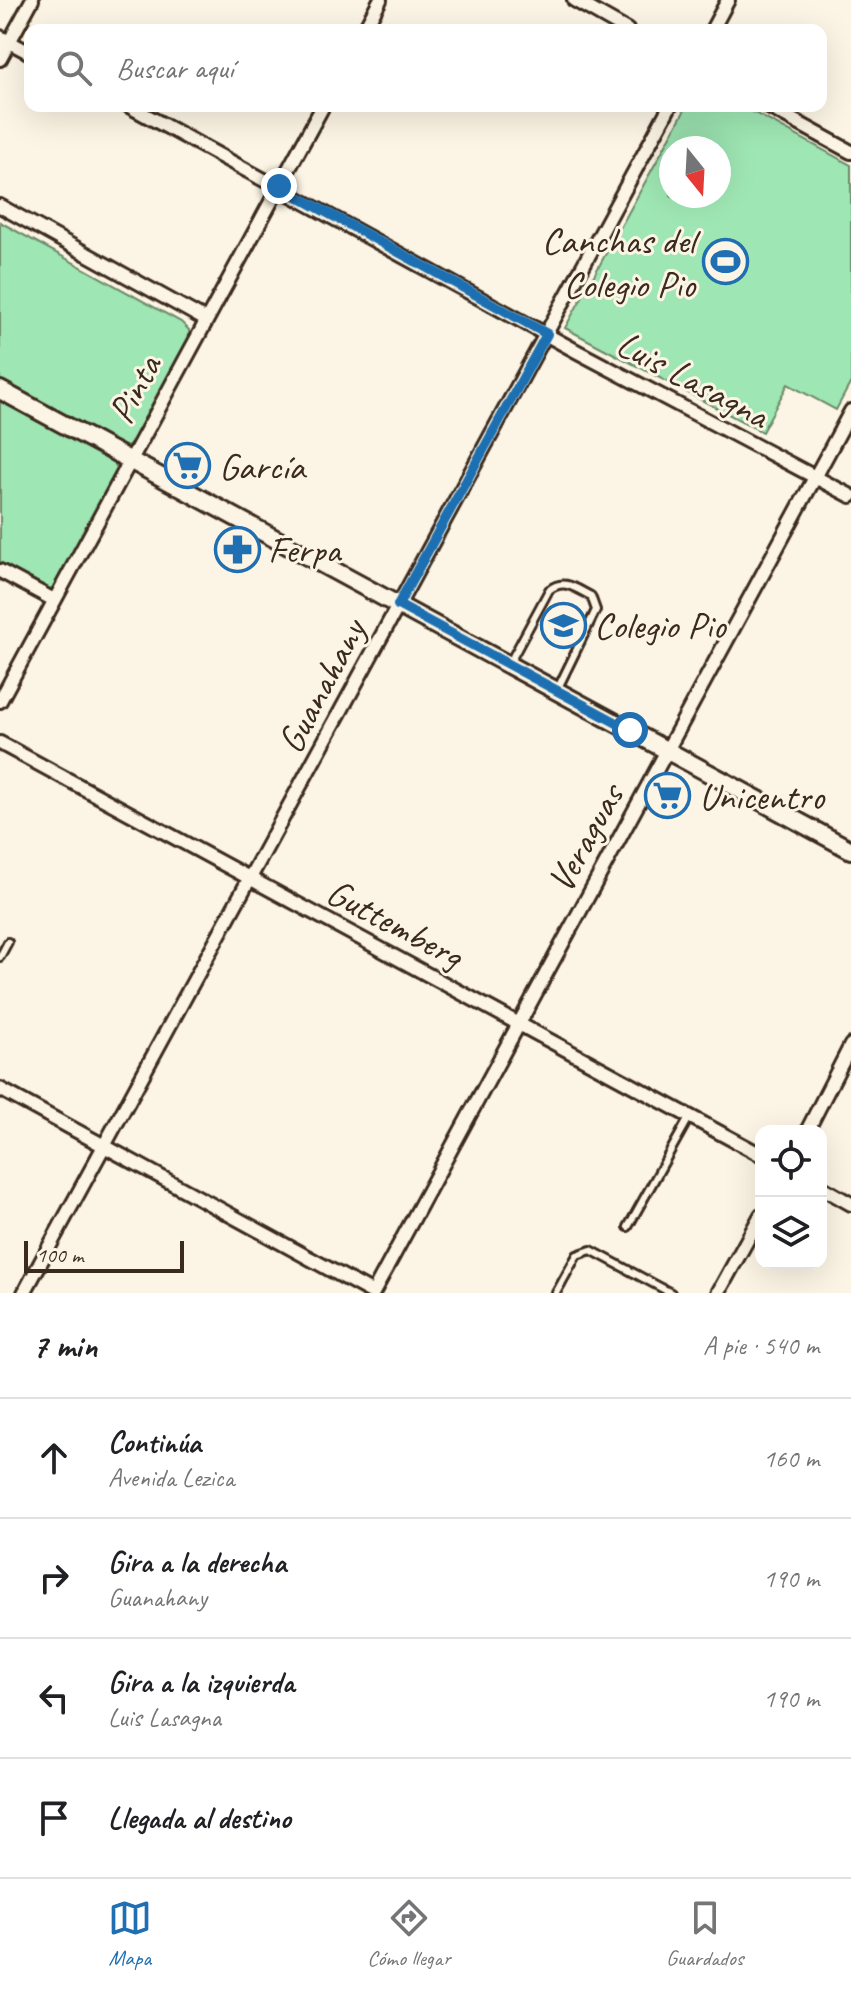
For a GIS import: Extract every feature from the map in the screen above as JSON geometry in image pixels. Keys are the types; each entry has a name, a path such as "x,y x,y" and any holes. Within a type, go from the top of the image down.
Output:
{"street":[{"path":"0,59 5,39 32,0"},
{"path":"367,24 380,0"},
{"path":"574,0 616,24"},
{"path":"715,24 728,0"},
{"path":"5,39 24,50"},
{"name":"Luis Lasagna","path":"140,112 851,496"},
{"name":"Pinta","path":"0,701 320,112"},
{"name":"Guanahany","path":"24,1293 667,112"},
{"path":"778,112 851,152"},
{"path":"0,206 206,320"},
{"path":"0,390 851,850"},
{"name":"Veraguas","path":"373,1293 851,411"},
{"path":"0,571 54,600"},
{"name":"Guttemberg","path":"0,743 755,1152"},
{"path":"810,1125 851,1045"},
{"path":"0,1089 373,1293"},
{"path":"827,1190 851,1204"},
{"path":"718,1293 755,1226"}],"lane":[{"path":"509,664 549,590 556,584 565,583 591,596 596,610 557,690"},
{"path":"0,957 8,942"},
{"path":"628,1227 690,1116"},
{"path":"556,1293 577,1255 591,1250 671,1293"}],"green space":[{"name":"Canchas del Colegio Pio","path":"684,112 753,112 851,165 851,382 836,410 788,384 762,432 565,328 659,157 659,208 731,208 731,136 671,136"},
{"path":"0,222 181,322 189,330 189,338 132,446 123,447 0,380"},
{"path":"0,400 113,461 118,470 56,585 49,590 0,566"}],"place":[{"name":"Canchas del Colegio Pio","path":"726,262"},
{"name":"García","path":"188,466"},
{"name":"Ferpa","path":"237,549"},
{"name":"Colegio Pio","path":"563,625"},
{"name":"Unicentro","path":"668,796"}],"route":[{"path":"279,186 547,334 398,605 630,730"}]}
